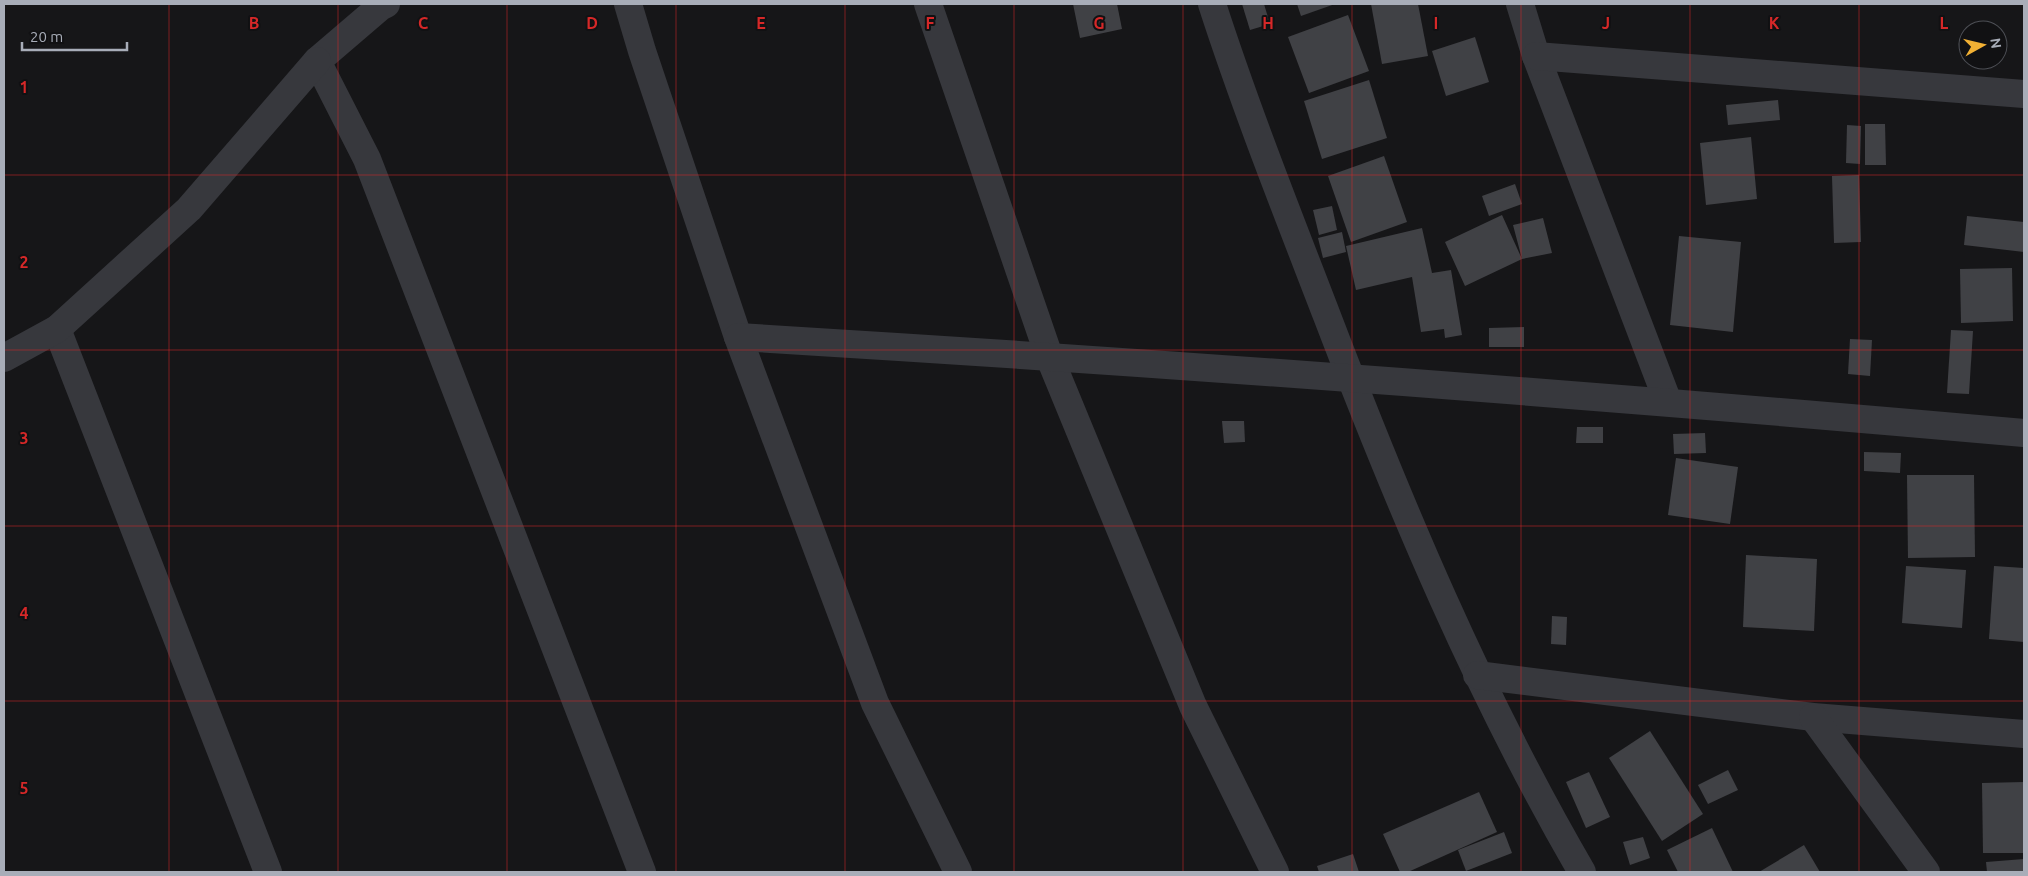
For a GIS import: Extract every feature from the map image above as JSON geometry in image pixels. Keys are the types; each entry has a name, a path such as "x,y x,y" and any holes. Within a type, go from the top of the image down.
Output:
{"street":[{"path":"4,358 57,329 188,209 317,62 380,7 386,4"},
{"path":"628,4 738,337 875,703 958,872"},
{"path":"928,4 1049,356 1193,706 1275,872"},
{"path":"1212,4 1250,118 1350,378 1419,546 1477,675 1541,801 1582,872"},
{"path":"1520,4 1536,56 1668,402"},
{"path":"1536,56 2024,94"},
{"path":"317,62 367,159 642,872"},
{"path":"57,329 268,872"},
{"path":"738,337 1049,356 1350,378 1668,402 2024,433"},
{"path":"1477,675 1813,717 2024,734"},
{"path":"1813,717 1926,872"}],"building":[{"path":"1073,4 1117,4 1122,29 1080,38"},
{"path":"1242,4 1264,4 1270,24 1250,30"},
{"path":"1297,4 1335,4 1301,16"},
{"path":"1371,4 1418,4 1428,56 1382,64"},
{"path":"1348,15 1369,71 1309,93 1288,37"},
{"path":"1475,37 1489,82 1446,96 1432,51"},
{"path":"1369,80 1387,138 1322,159 1304,101"},
{"path":"1778,100 1780,120 1728,125 1726,105"},
{"path":"1865,124 1885,124 1886,165 1865,165"},
{"path":"1847,125 1861,126 1860,164 1846,163"},
{"path":"1751,137 1757,199 1706,205 1700,143"},
{"path":"1384,156 1407,222 1351,242 1328,176"},
{"path":"1859,175 1861,242 1834,243 1832,176"},
{"path":"1515,184 1522,204 1489,216 1482,196"},
{"path":"1332,206 1337,230 1319,235 1313,210"},
{"path":"1502,215 1522,259 1465,286 1445,242"},
{"path":"1967,216 2024,222 2024,252 1964,245"},
{"path":"1543,218 1552,253 1522,259 1513,225"},
{"path":"1422,228 1432,273 1451,270 1462,335 1445,338 1444,329 1421,332 1412,277 1356,290 1346,246"},
{"path":"1342,232 1346,252 1323,258 1318,238"},
{"path":"1679,236 1741,242 1733,332 1670,325"},
{"path":"2012,268 2013,321 1961,323 1960,269"},
{"path":"1524,327 1524,347 1489,347 1489,328"},
{"path":"1951,330 1973,331 1969,394 1947,393"},
{"path":"1850,339 1872,340 1870,376 1848,374"},
{"path":"1222,421 1244,421 1245,442 1224,443"},
{"path":"1577,427 1603,427 1603,443 1576,443"},
{"path":"1705,433 1706,453 1674,454 1673,434"},
{"path":"1864,452 1901,453 1900,473 1864,471"},
{"path":"1676,458 1738,467 1730,524 1668,515"},
{"path":"1907,475 1974,475 1975,557 1908,558"},
{"path":"1746,555 1817,559 1814,631 1743,627"},
{"path":"1906,566 1966,570 1962,628 1902,623"},
{"path":"1994,566 2024,568 2024,642 1989,639"},
{"path":"1552,616 1567,617 1566,645 1551,644"},
{"path":"1650,731 1703,814 1662,841 1609,758"},
{"path":"1728,770 1738,790 1708,804 1698,785"},
{"path":"1589,772 1610,817 1586,828 1566,782"},
{"path":"2024,782 2024,853 1983,853 1982,783"},
{"path":"1479,792 1497,832 1408,872 1400,872 1383,834"},
{"path":"1712,828 1733,872 1678,872 1667,850"},
{"path":"1504,832 1512,853 1466,871 1458,850"},
{"path":"1643,837 1650,858 1630,865 1623,842"},
{"path":"1804,845 1820,872 1759,872"},
{"path":"1353,854 1359,872 1319,872 1317,866"},
{"path":"2024,859 2024,872 1987,872 1986,862"}]}
